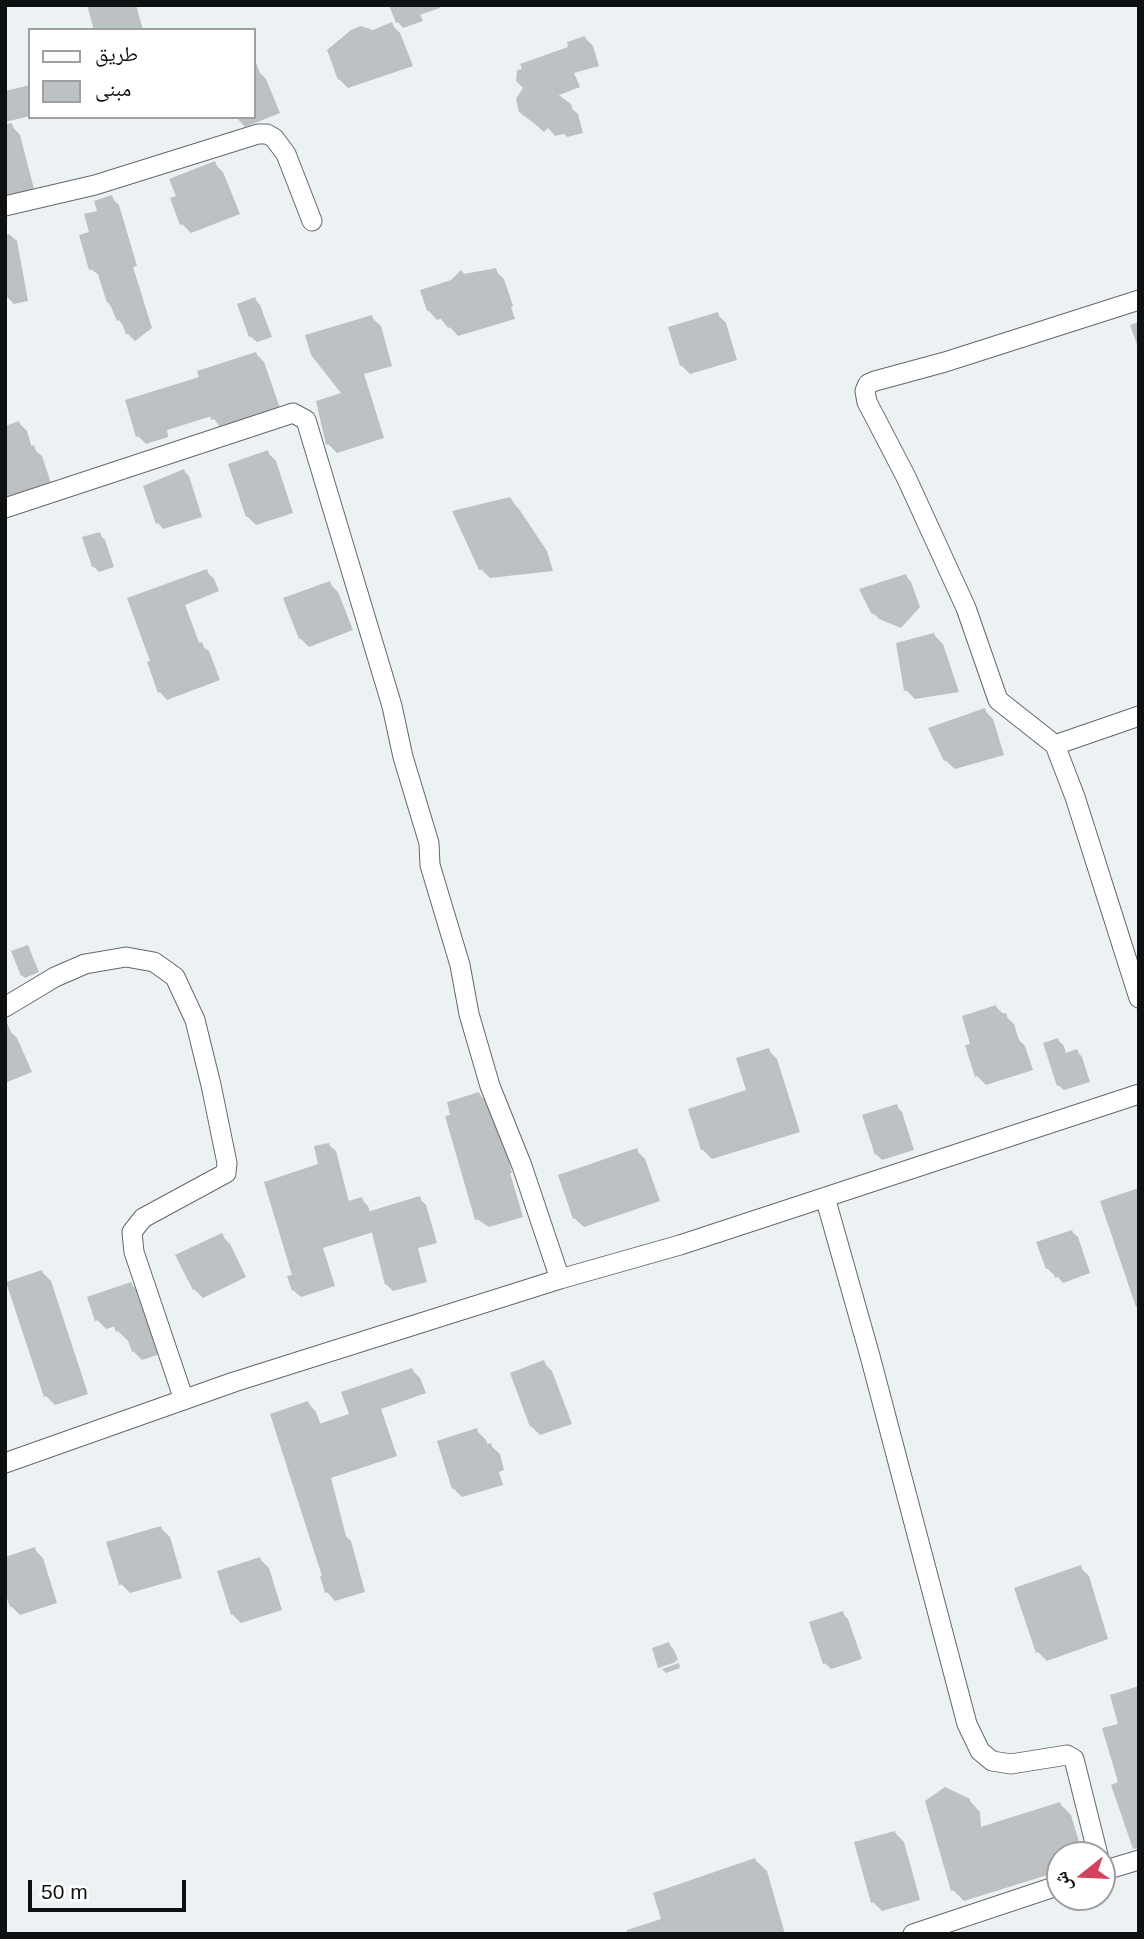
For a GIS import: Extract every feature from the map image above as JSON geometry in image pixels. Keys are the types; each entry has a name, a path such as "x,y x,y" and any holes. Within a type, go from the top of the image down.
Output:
{"street":[{"path":"5,206 95,185 258,134 267,134 274,138 286,154 312,221"},
{"path":"1139,300 945,362 875,381 867,384 865,391 867,402 906,477 966,608 998,700 1055,745 1075,797 1139,999"},
{"path":"5,508 293,413 306,420 392,706 402,757 429,843 430,864 460,965 490,1086 522,1166 560,1279"},
{"path":"1055,745 1139,716"},
{"path":"5,1007 55,977 85,964 126,957 154,962 175,977 185,998 195,1020 211,1085 227,1163 226,1173 143,1218 132,1232 134,1252 184,1400"},
{"path":"5,1463 184,1400 560,1279 680,1245 1139,1094"},
{"path":"825,1197 967,1724 980,1751 992,1761 1011,1764 1067,1755 1074,1759 1094,1841"},
{"path":"1116,1867 1139,1860"},
{"path":"913,1934 1046,1890"}],"building":[{"path":"87,5 131,5 137,28 93,28"},
{"path":"389,5 440,5 440,8 396,23"},
{"path":"392,22 405,56 338,80 327,50 351,30 361,26 373,30"},
{"path":"585,36 592,58 567,65 572,78 549,88 571,104 576,125 557,130 556,126 545,128 541,119 535,124 519,112 516,99 523,88 516,81 517,70 522,69 520,64 568,47 567,42"},
{"path":"256,63 273,105 256,112"},
{"path":"28,85 28,110 5,116 5,91"},
{"path":"12,123 26,181 5,185 5,124"},
{"path":"215,161 232,205 180,225 170,198 176,196 169,179"},
{"path":"112,195 130,258 126,259 145,320 126,335 121,319 117,321 109,302 107,303 96,268 89,270 79,235 89,232 84,214 97,211 94,201"},
{"path":"496,268 507,310 448,328 434,310 427,311 420,290 451,280 461,270 464,274"},
{"path":"255,297 267,331 249,337 237,304"},
{"path":"718,312 729,351 680,366 668,327"},
{"path":"372,315 384,357 356,365 376,429 326,445 316,401 341,393 311,355 305,335"},
{"path":"256,352 274,403 211,420 208,408 160,423 161,429 136,437 125,400 199,377 197,371"},
{"path":"19,421 26,447 34,445 44,475 5,487 5,426"},
{"path":"268,450 285,504 246,517 228,464"},
{"path":"184,469 197,512 156,524 143,486"},
{"path":"510,497 538,540 546,562 479,570 452,511"},
{"path":"100,532 109,561 92,567 82,537"},
{"path":"207,569 212,584 179,597 196,644 202,642 213,673 158,693 147,662 150,661 127,598"},
{"path":"906,574 915,601 895,624 871,613 859,589"},
{"path":"330,581 345,621 299,639 283,598"},
{"path":"934,633 951,683 904,691 896,643"},
{"path":"985,708 996,747 944,761 928,728"},
{"path":"28,945 38,970 21,976 11,951"},
{"path":"996,1005 999,1015 1006,1013 1025,1061 975,1077 965,1045 970,1044 962,1016"},
{"path":"5,1019 27,1066 5,1075"},
{"path":"1058,1038 1063,1054 1077,1049 1086,1076 1057,1086 1043,1043"},
{"path":"769,1048 792,1123 701,1150 688,1109 746,1090 736,1058"},
{"path":"479,1092 503,1151 507,1167 505,1168 518,1211 481,1222 480,1219 475,1220 445,1116 450,1115 447,1102"},
{"path":"897,1104 909,1144 875,1155 862,1115"},
{"path":"329,1143 345,1202 362,1197 367,1212 420,1196 431,1236 413,1242 421,1276 385,1285 370,1225 317,1241 330,1279 292,1291 287,1276 292,1275 264,1182 318,1164 314,1146"},
{"path":"637,1148 652,1192 573,1219 558,1175"},
{"path":"1139,1188 1139,1307 1136,1307 1100,1201"},
{"path":"1072,1230 1085,1267 1055,1278 1051,1267 1046,1269 1036,1242"},
{"path":"222,1233 239,1268 193,1290 175,1255"},
{"path":"42,1270 80,1385 44,1397 6,1282"},
{"path":"131,1282 152,1345 132,1352 124,1329 116,1332 111,1316 95,1321 87,1297"},
{"path":"544,1360 564,1415 530,1427 510,1373"},
{"path":"412,1368 418,1384 373,1401 389,1447 323,1470 339,1531 343,1530 358,1584 325,1593 322,1576 270,1414 308,1401 316,1425 349,1414 341,1392"},
{"path":"477,1428 482,1446 491,1443 496,1461 491,1463 495,1476 452,1489 437,1441"},
{"path":"161,1526 174,1569 119,1585 106,1542"},
{"path":"35,1547 49,1594 10,1607 5,1592 5,1557"},
{"path":"260,1557 275,1601 231,1615 217,1571"},
{"path":"1081,1565 1100,1630 1036,1653 1014,1588"},
{"path":"843,1611 857,1653 823,1664 809,1622"},
{"path":"669,1642 676,1662 658,1668 652,1648"},
{"path":"1139,1686 1139,1848 1133,1849 1111,1785 1118,1782 1102,1728 1118,1724 1110,1695"},
{"path":"945,1787 970,1799 971,1830 1060,1802 1072,1841 1046,1841 1046,1861 951,1891 925,1801"},
{"path":"895,1831 912,1891 871,1903 854,1842"},
{"path":"755,1858 778,1934 627,1934 627,1930 661,1919 653,1893"}]}
